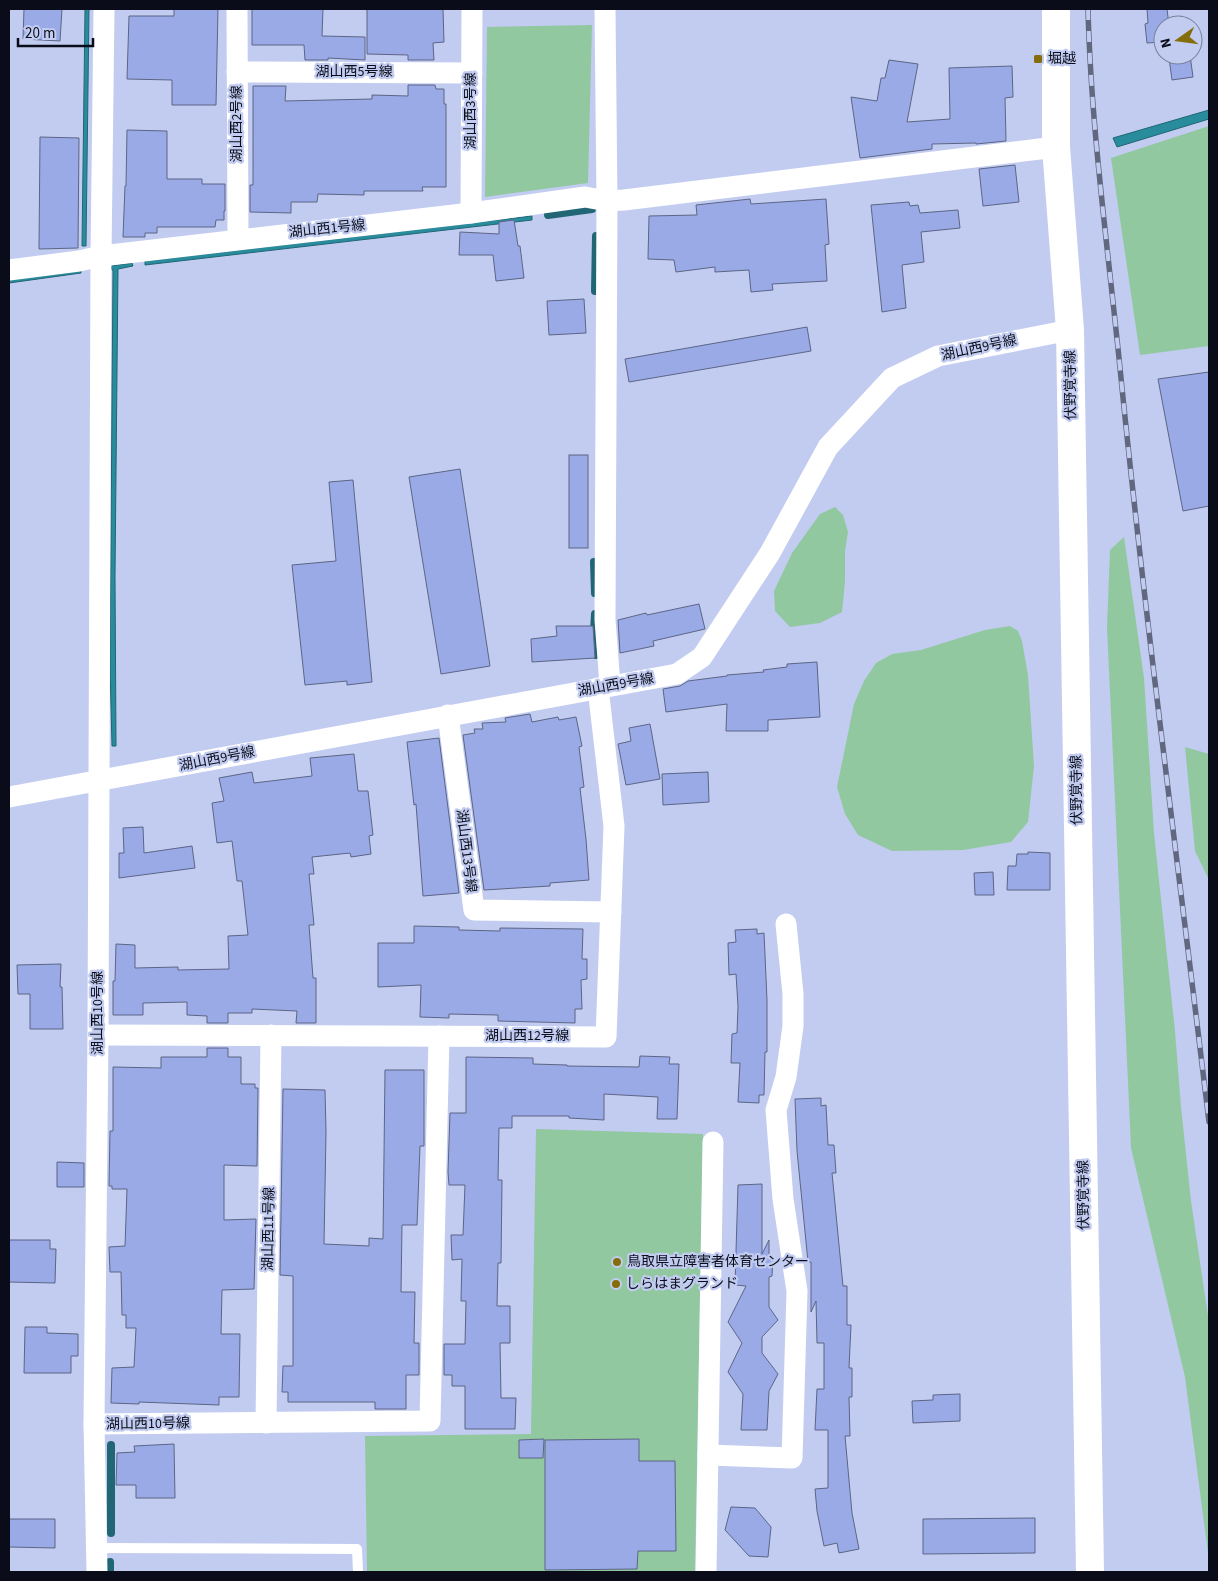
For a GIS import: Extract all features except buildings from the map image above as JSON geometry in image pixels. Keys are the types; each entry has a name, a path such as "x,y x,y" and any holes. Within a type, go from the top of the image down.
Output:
{"main road":[{"name":"伏野覚寺線","path":"1056,9 1056,147 1070,330 1090,1572"}],"street":[{"path":"101,256 104,9"},
{"name":"湖山西2号線","path":"237,9 238,239"},
{"name":"湖山西3号線","path":"471,213 472,9"},
{"path":"605,9 607,201"},
{"name":"湖山西5号線","path":"237,72 472,73"},
{"name":"湖山西1号線","path":"9,270 79,261 101,256 471,213 586,197 607,201 634,199 1056,147"},
{"name":"湖山西12号線","path":"98,1035 606,1037 614,826 604,686 607,201"},
{"name":"湖山西10号線","path":"101,256 98,1035 94,1424 430,1421 438,1036"},
{"name":"湖山西9号線","path":"9,797 677,674 702,657 770,553 828,448 892,378 938,356 1070,330"},
{"name":"湖山西13号線","path":"448,715 474,910 611,912"},
{"path":"708,1454 792,1458 797,1291 783,1199 776,1110 786,1077 793,1026 793,994 786,924"},
{"name":"湖山西11号線","path":"266,1423 271,1035"},
{"path":"706,1572 714,1142"},
{"path":"94,1424 97,1572"}],"lane":[{"path":"96,1548 357,1548 358,1572"}],"shaded area":[{"path":"85,9 89,9 86,246 82,246"},
{"path":"592,25 588,183 485,197 487,27"},
{"path":"1209,110 1209,119 1117,147 1113,138"},
{"path":"1209,126 1209,346 1140,355 1111,158"},
{"path":"532,216 532,220 145,265 145,261"},
{"path":"132,263 133,266 118,269 115,576 116,746 112,746 110,666 113,270 111,266"},
{"path":"81,270 81,273 9,283 9,279"},
{"path":"835,507 843,515 848,532 845,551 845,582 842,612 820,623 790,627 775,611 774,591 792,553 820,514"},
{"path":"1124,537 1144,678 1154,833 1191,1201 1209,1323 1209,1561 1185,1377 1131,1148 1107,627 1110,550"},
{"path":"1010,626 1018,631 1022,641 1028,675 1034,766 1028,822 1011,842 963,850 892,851 858,835 845,814 837,787 854,704 864,681 876,663 892,654 921,650 985,630"},
{"path":"1185,747 1209,754 1209,880 1195,851"},
{"name":"鳥取県立障害者体育センター","path":"536,1129 703,1134 695,1572 367,1572 365,1436 531,1434"}],"waterway":[{"path":"548,215 592,209"},
{"path":"595,291 596,236"},
{"path":"594,562 595,593"},
{"path":"594,632 595,614"},
{"path":"595,637 596,655"},
{"path":"111,1445 111,1533"},
{"path":"110,1562 110,1572"}],"railway":[{"path":"1088,9 1096,144 1130,462 1151,651 1209,1122"}],"place":[{"name":"堀越","path":"1038,59"},
{"name":"鳥取県立障害者体育センター","path":"617,1262"},
{"name":"しらはまグランド","path":"616,1284"}]}
